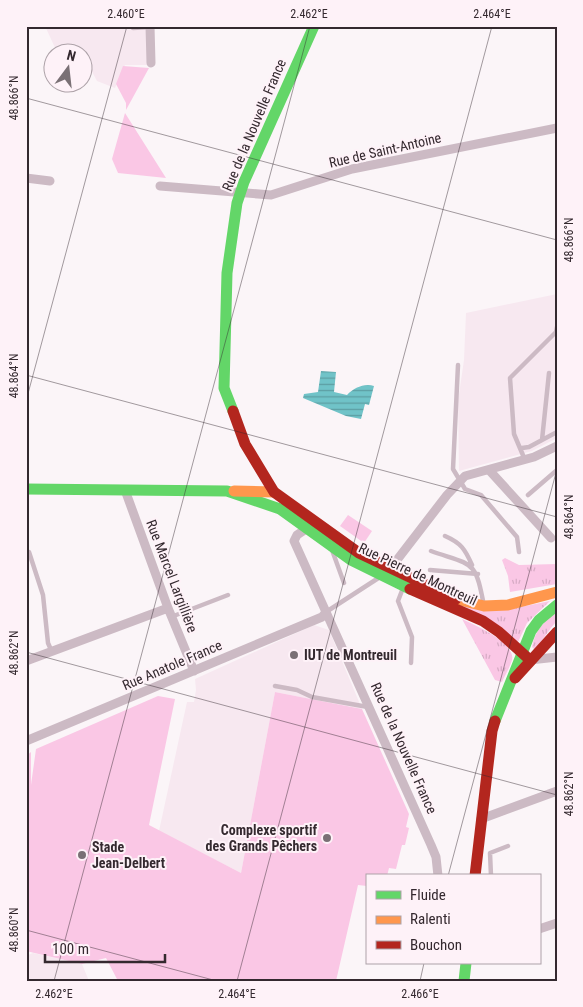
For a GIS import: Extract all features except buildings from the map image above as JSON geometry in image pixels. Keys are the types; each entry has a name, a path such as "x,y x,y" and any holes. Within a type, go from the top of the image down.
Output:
{"main road":[{"name":"Rue de la Nouvelle France","path":"266,496 229,407 224,388 222,368 226,273 239,194 314,26"},
{"name":"Rue Pierre de Montreuil","path":"26,489 227,492 266,496 329,532 404,586 483,621 500,632 530,660"},
{"name":"Rue Pierre de Montreuil","path":"266,496 280,510 331,548 385,572 453,598 484,606 508,605 555,595"},
{"path":"475,874 492,731 506,690 531,631 539,620 557,606"},
{"path":"506,690 530,660 557,632"},
{"path":"458,964 458,981"},
{"path":"464,981 466,964"}],"street":[{"path":"150,27 151,63"},
{"name":"Rue de Saint-Antoine","path":"160,186 239,194 271,195 352,169 557,128"},
{"path":"26,178 50,181"},
{"path":"385,572 465,476 525,460 557,446"},
{"path":"489,470 551,538"},
{"name":"Rue Marcel Largillière","path":"125,490 194,671"},
{"name":"Rue de la Nouvelle France","path":"306,529 297,535 294,541 431,844 436,857 438,874"},
{"path":"26,661 170,612"},
{"name":"Rue Anatole France","path":"26,741 322,617 326,612"},
{"path":"530,660 557,657"},
{"path":"481,819 557,791"},
{"path":"540,930 557,923"}],"lane":[{"path":"133,26 133,28 150,27"},
{"path":"525,460 522,448 516,442 514,434 510,378 556,332 557,327"},
{"path":"458,365 453,470 465,489 480,495 518,537 519,552"},
{"path":"542,440 549,373"},
{"path":"522,448 557,432"},
{"path":"528,495 557,470"},
{"path":"306,529 317,527 329,532"},
{"path":"445,536 459,542 466,550 478,574 484,606"},
{"path":"331,548 344,583"},
{"path":"431,551 472,565"},
{"path":"29,552 42,595 48,643 52,652"},
{"path":"430,570 478,574"},
{"path":"326,612 385,572"},
{"path":"404,586 398,601 412,637 411,663"},
{"path":"348,590 351,596"},
{"path":"170,612 228,595"},
{"path":"275,686 297,690 312,697 370,708"},
{"path":"491,874 490,853 508,846"}],"shaded area":[{"path":"45,26 146,26 149,65 125,65 115,88 97,81 92,72 92,42 52,42"},
{"path":"557,294 557,438 532,451 459,471 458,401 464,360 466,313"},
{"path":"314,625 329,630 362,709 275,692 241,873 159,831 187,702 194,702 195,679"},
{"path":"33,953 82,964 89,981 26,981 26,956"}],"green space":[{"path":"123,66 149,68 126,110 126,103 116,84"},
{"path":"125,113 166,178 118,173 112,159"},
{"path":"348,515 372,531 364,543 340,526"},
{"path":"505,558 519,565 557,564 557,584 510,592 508,576 502,560"},
{"path":"550,601 527,623 518,642 462,606 506,610"},
{"path":"557,611 557,621 534,649 532,647 533,641 538,631"},
{"path":"462,619 493,635 508,647 512,654 512,660 502,682 495,680"},
{"name":"Complexe sportif des Grands Pêchers","path":"275,692 362,709 409,814 406,827 409,828 405,845 402,845 396,869 389,868 388,874 366,874 366,886 358,885 336,981 118,981 106,958 82,964 26,951 26,756 31,752 31,785 36,749 158,696 175,699 149,825 241,873"}],"water":[{"path":"321,371 336,372 334,392 347,395 359,387 374,386 369,405 365,404 361,419 346,416 303,398 304,394 318,392"}],"traffic: fast":[{"path":"233,411 224,388 227,273 237,203 244,182 314,26"},
{"path":"26,489 227,491 280,509 351,560 410,589"},
{"path":"495,721 531,631 539,620 557,605"},
{"path":"464,981 466,964"}],"traffic: slow":[{"path":"234,491 274,492"},
{"path":"456,599 484,606 508,605 557,592"}],"traffic: jam":[{"path":"233,411 245,444 274,492 359,553 456,599"},
{"path":"410,589 483,621 499,632 530,660"},
{"path":"515,678 557,632"},
{"path":"475,874 492,731 495,721"}],"place":[{"name":"IUT de Montreuil","path":"294,655"},
{"name":"Complexe sportif des Grands Pêchers","path":"327,838"},
{"name":"Stade Jean-Delbert","path":"82,855"}]}
